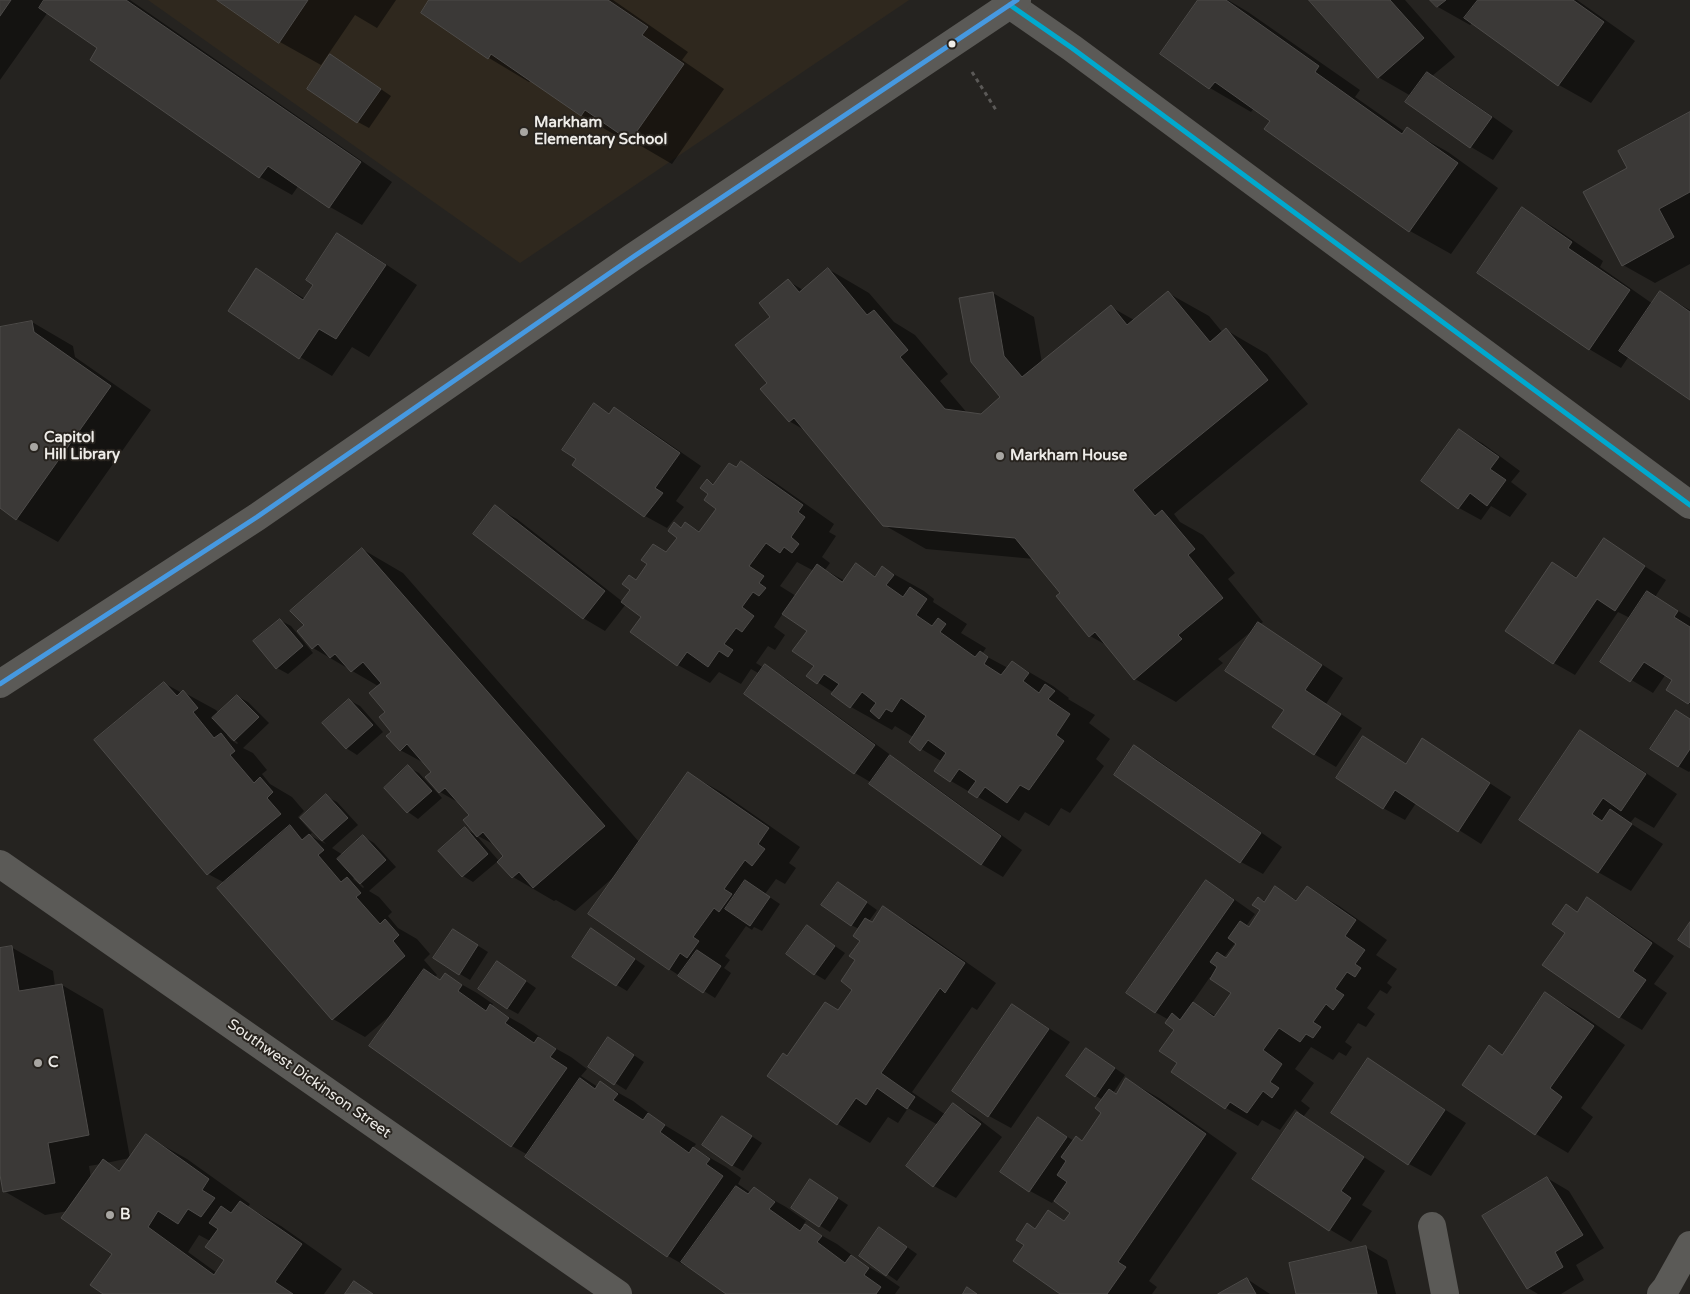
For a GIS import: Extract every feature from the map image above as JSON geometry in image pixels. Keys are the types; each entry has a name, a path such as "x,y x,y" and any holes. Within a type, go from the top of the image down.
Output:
{"street":[{"path":"0,684 257,517 633,257 1014,2 1072,48 1690,505"},
{"name":"Southwest Dickinson Street","path":"0,864 618,1294"},
{"path":"1432,1226 1445,1294"},
{"path":"1661,1294 1690,1245"}],"path":[{"path":"953,43 996,110"}],"shaded area":[{"name":"Markham Elementary School","path":"148,0 909,0 520,263"}],"building":[{"path":"0,0 11,0 0,16"},
{"path":"44,0 126,0 361,162 329,208 268,166 259,178 90,60 97,48 39,8"},
{"path":"217,0 308,0 279,43"},
{"path":"429,0 608,0 648,27 642,35 684,64 630,141 585,110 581,116 491,54 488,59 421,13"},
{"path":"1198,0 1226,0 1319,66 1315,72 1402,134 1407,127 1458,163 1409,232 1264,129 1270,121 1215,82 1209,89 1160,54"},
{"path":"1309,0 1390,0 1424,38 1378,78"},
{"path":"1430,0 1446,0 1437,7"},
{"path":"1478,0 1573,0 1604,22 1558,86 1464,18"},
{"path":"330,54 381,89 357,123 307,89"},
{"path":"1427,72 1492,117 1470,148 1405,102"},
{"path":"1690,112 1690,192 1659,209 1674,237 1622,266 1583,192 1627,168 1618,151"},
{"path":"1522,207 1572,242 1568,248 1630,290 1589,350 1477,273"},
{"path":"337,233 386,265 336,339 319,329 299,359 228,311 256,268 303,300 313,285 306,280"},
{"name":"Markham House","path":"828,268 867,315 874,310 908,350 900,357 945,409 981,414 1000,397 971,362 959,298 993,292 1004,356 1022,377 1111,305 1127,325 1168,291 1210,342 1226,328 1268,380 1133,490 1155,516 1162,510 1195,549 1188,555 1223,598 1178,635 1182,639 1134,680 1095,632 1089,637 1056,596 1060,593 1015,538 883,526 794,418 789,422 760,389 767,383 735,345 770,317 759,303 788,279 799,292"},
{"path":"1660,291 1690,312 1690,400 1619,351"},
{"name":"Capitol Hill Library","path":"32,321 34,332 111,386 16,520 0,508 0,327"},
{"path":"594,403 609,414 614,407 680,453 655,488 663,493 644,517 572,465 576,459 562,450"},
{"path":"1459,429 1499,457 1490,469 1506,480 1487,506 1470,493 1458,509 1421,481"},
{"path":"741,461 803,505 798,512 805,517 791,537 799,544 792,553 784,547 780,553 766,543 749,566 764,576 759,583 766,588 759,596 753,592 742,607 754,616 742,632 736,628 724,644 733,650 728,657 719,651 708,667 687,652 677,666 630,632 641,617 621,602 630,590 622,584 629,575 636,580 647,564 641,560 653,544 666,552 677,538 668,531 674,522 681,528 685,522 699,532 716,509 704,500 708,494 700,488 707,479 713,485 729,463 736,467"},
{"path":"495,505 605,591 583,619 473,534"},
{"path":"1604,538 1645,566 1615,611 1597,599 1553,664 1505,631 1552,562 1576,578"},
{"path":"362,548 605,826 533,888 519,872 512,878 497,862 503,856 483,832 477,837 463,820 469,815 445,788 439,793 425,777 431,772 407,744 400,751 386,736 391,732 379,717 385,712 369,693 381,683 363,662 351,672 335,654 330,658 318,644 312,649 297,631 304,625 290,611"},
{"path":"856,563 875,577 882,566 894,575 886,585 903,597 910,587 927,599 916,615 932,626 938,618 946,624 940,632 975,657 980,651 988,657 984,664 1001,675 1012,661 1029,673 1023,681 1039,693 1045,684 1055,691 1048,699 1070,714 1056,735 1064,741 1029,790 1020,785 1007,803 985,787 977,798 968,792 976,781 959,769 950,782 934,771 946,753 928,740 920,751 909,742 926,716 901,698 892,712 886,709 879,719 870,711 876,703 862,692 850,708 831,694 839,684 824,674 817,684 806,676 814,666 792,651 807,631 782,614 817,564 842,582"},
{"path":"1647,591 1678,611 1674,617 1690,627 1690,702 1688,704 1666,690 1672,680 1644,662 1630,682 1600,662"},
{"path":"280,619 303,646 276,669 253,641"},
{"path":"1258,622 1322,665 1305,690 1341,714 1314,755 1272,727 1284,710 1225,671"},
{"path":"765,664 875,745 854,774 744,694"},
{"path":"164,682 177,696 183,690 198,708 193,712 214,738 221,733 235,751 230,755 254,783 260,777 273,792 267,798 281,814 207,875 94,740"},
{"path":"237,695 259,717 234,741 212,718"},
{"path":"349,699 373,725 346,749 322,723"},
{"path":"1676,710 1690,719 1690,749 1678,767 1650,749"},
{"path":"1580,730 1646,774 1621,811 1603,798 1592,814 1602,821 1610,809 1632,824 1598,873 1519,820"},
{"path":"1363,736 1406,764 1422,738 1490,783 1458,832 1395,790 1383,809 1336,778"},
{"path":"1134,745 1261,833 1240,863 1114,775"},
{"path":"890,755 1001,836 981,865 869,784"},
{"path":"408,765 432,791 407,813 384,788"},
{"path":"688,772 769,828 758,844 765,849 752,866 745,860 724,889 732,894 719,912 714,908 693,937 699,941 687,958 680,953 669,970 588,914"},
{"path":"326,794 348,818 322,841 300,818"},
{"path":"290,825 302,840 309,834 324,850 318,855 341,882 347,877 361,893 356,897 380,924 385,919 399,935 393,941 405,956 332,1020 217,888"},
{"path":"465,827 488,854 462,877 438,851"},
{"path":"363,835 386,860 360,884 337,859"},
{"path":"745,880 770,897 750,926 725,909"},
{"path":"1206,880 1234,900 1155,1013 1126,993"},
{"path":"838,882 867,902 851,926 821,905"},
{"path":"1275,886 1296,901 1307,886 1356,920 1345,936 1365,950 1355,964 1361,968 1355,977 1347,972 1335,989 1344,995 1333,1010 1326,1004 1313,1022 1321,1027 1313,1038 1306,1034 1300,1042 1279,1028 1263,1050 1282,1064 1270,1082 1279,1088 1272,1098 1263,1091 1247,1113 1230,1102 1225,1109 1171,1072 1177,1063 1159,1051 1174,1030 1165,1023 1172,1013 1180,1020 1193,1002 1214,1017 1231,993 1210,979 1217,967 1210,962 1217,952 1226,958 1236,944 1228,938 1240,921 1249,927 1260,910 1252,905 1258,897 1264,902"},
{"path":"1587,897 1652,943 1633,971 1646,980 1619,1018 1542,965 1565,933 1552,924 1566,904 1577,912"},
{"path":"883,906 965,963 945,993 940,988 881,1073 915,1097 907,1109 877,1088 866,1105 856,1098 837,1125 767,1076 783,1053 787,1056 825,1002 838,1010 852,990 841,981 855,960 849,956 860,941 853,936 865,918 872,922"},
{"path":"1690,922 1690,948 1678,940"},
{"path":"807,925 835,946 814,975 786,954"},
{"path":"591,928 635,959 616,986 572,957"},
{"path":"453,929 478,945 459,975 433,958"},
{"name":"C","path":"12,946 19,991 62,984 89,1135 48,1143 55,1183 3,1192 0,1175 0,948"},
{"path":"697,950 721,966 703,993 678,976"},
{"path":"497,961 526,981 507,1009 478,989"},
{"path":"424,969 440,980 445,973 462,985 458,991 486,1011 490,1004 509,1018 505,1023 534,1043 538,1037 556,1049 550,1057 567,1068 511,1147 369,1046"},
{"path":"1545,992 1594,1026 1550,1088 1562,1097 1535,1135 1462,1085 1489,1045 1502,1055"},
{"path":"1012,1004 1049,1029 988,1117 952,1091"},
{"path":"608,1037 634,1055 614,1085 588,1067"},
{"path":"1086,1048 1115,1068 1095,1097 1066,1076"},
{"path":"1368,1058 1445,1110 1408,1165 1331,1113"},
{"path":"580,1078 595,1089 600,1081 618,1094 613,1100 643,1120 648,1113 665,1125 660,1132 689,1153 693,1147 710,1159 706,1164 723,1176 667,1257 525,1157"},
{"path":"1126,1078 1206,1134 1118,1262 1126,1267 1107,1294 1060,1294 1013,1261 1024,1245 1016,1240 1027,1223 1035,1229 1048,1210 1064,1221 1070,1213 1054,1201 1067,1182 1057,1175 1066,1161 1061,1157 1076,1136 1082,1141 1101,1113 1095,1108 1109,1089 1116,1094"},
{"path":"953,1103 981,1124 933,1187 906,1166"},
{"path":"1297,1112 1364,1157 1341,1191 1351,1198 1329,1231 1252,1179"},
{"path":"722,1116 752,1136 732,1166 702,1145"},
{"path":"1038,1117 1067,1137 1029,1192 1000,1172"},
{"name":"B","path":"146,1134 209,1179 202,1190 215,1198 201,1217 188,1209 178,1224 158,1211 148,1227 214,1275 224,1260 205,1247 218,1229 209,1223 221,1206 231,1213 240,1201 302,1244 275,1282 293,1294 103,1294 90,1285 112,1254 61,1218 103,1159 119,1171"},
{"path":"1547,1177 1583,1235 1555,1252 1563,1267 1527,1289 1482,1216"},
{"path":"810,1179 838,1198 819,1227 791,1208"},
{"path":"736,1186 748,1194 754,1187 775,1202 769,1209 800,1231 805,1224 822,1236 817,1242 845,1263 851,1255 869,1268 864,1275 881,1287 876,1294 726,1294 681,1262"},
{"path":"879,1227 907,1247 886,1276 859,1256"},
{"path":"1366,1246 1377,1294 1296,1294 1289,1263"},
{"path":"1247,1278 1256,1294 1218,1294"},
{"path":"354,1281 373,1294 345,1294"},
{"path":"967,1287 977,1294 963,1294"}],"transit line":[{"path":"0,684 257,517 633,257 1017,0"},
{"path":"1010,5 1072,48 1690,505"}],"place":[{"name":"Markham Elementary School","path":"524,132"},
{"name":"Capitol Hill Library","path":"34,447"},
{"name":"Markham House","path":"1000,456"},
{"name":"C","path":"38,1063"},
{"name":"B","path":"110,1215"}]}
